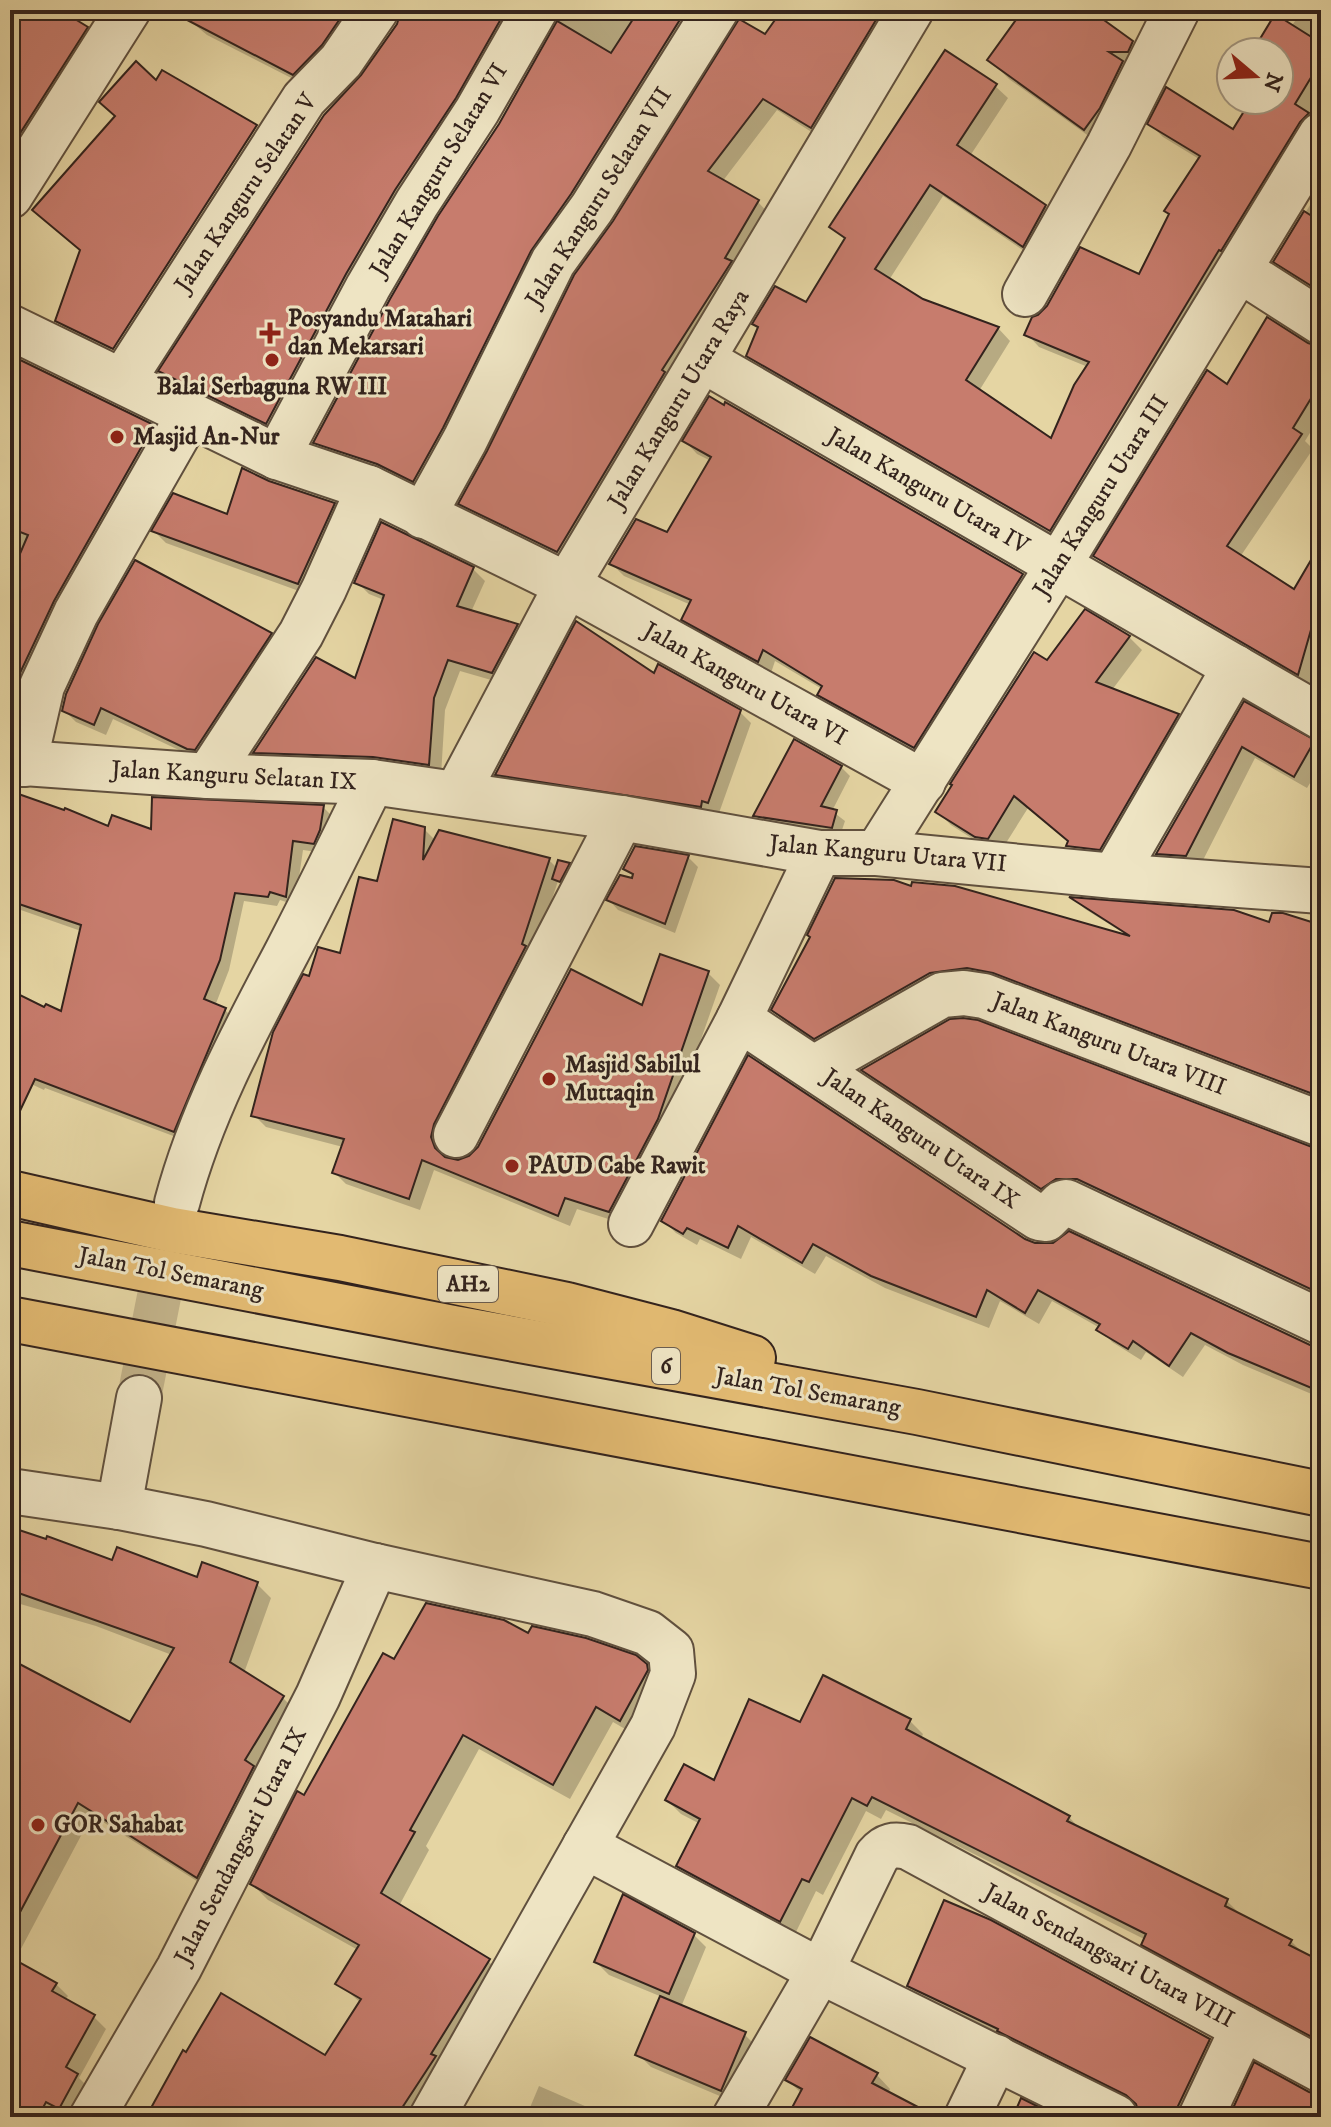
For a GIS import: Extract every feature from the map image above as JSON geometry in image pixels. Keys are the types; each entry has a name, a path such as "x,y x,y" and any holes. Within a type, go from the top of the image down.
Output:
{"highway":[{"name":"AH2","path":"10,1193 172,1230 340,1258 567,1305 671,1332 917,1412"},
{"name":"Jalan Tol Semarang","path":"10,1243 917,1412 1321,1494"},
{"path":"10,1319 1321,1567"}],"street":[{"path":"10,196 128,10"},
{"name":"Jalan Kanguru Selatan V","path":"123,380 304,99 341,61 376,10"},
{"name":"Jalan Kanguru Selatan VI","path":"277,457 368,287 417,203 477,111 535,10"},
{"name":"Jalan Kanguru Selatan VII","path":"423,516 465,440 553,262 592,208 716,10"},
{"name":"Jalan Kanguru Utara Raya","path":"457,793 567,585 911,10"},
{"path":"1025,294 1109,145 1177,10"},
{"name":"Jalan Kanguru Utara III","path":"877,853 1058,566 1321,135"},
{"path":"1240,270 1321,322"},
{"name":"Jalan Kanguru Utara VI","path":"10,327 277,457 369,488 567,585 923,782"},
{"name":"Jalan Kanguru Utara IV","path":"703,360 1321,717"},
{"path":"17,763 42,686 76,613 189,415"},
{"path":"208,776 301,634 369,488"},
{"path":"1114,876 1235,667"},
{"name":"Jalan Kanguru Selatan IX","path":"17,763 208,776 372,782 457,793"},
{"path":"177,1203 190,1154 232,1056 372,782"},
{"name":"Jalan Kanguru Utara VII","path":"457,793 819,853 877,853 1114,876 1321,891"},
{"path":"456,1135 621,818"},
{"path":"631,1224 739,1019 819,853"},
{"name":"Jalan Kanguru Utara VIII","path":"814,1068 942,995 964,993 984,996 1321,1124"},
{"name":"Jalan Kanguru Utara IX","path":"739,1019 1039,1218 1046,1219 1066,1202 1321,1322"},
{"path":"119,1507 139,1398"},
{"path":"10,1491 206,1524 375,1566 593,1614 648,1633 671,1651 673,1674 653,1726 432,2117"},
{"name":"Jalan Sendangsari Utara IX","path":"92,2117 193,1941 318,1696 375,1566"},
{"name":"Jalan Sendangsari Utara VIII","path":"820,1971 877,1856 884,1847 895,1844 908,1847 1321,2070"},
{"path":"585,1846 820,1971 1115,2117"},
{"path":"735,2117 820,1971"},
{"path":"1201,2117 1243,2028"},
{"path":"967,2117 996,2057"}],"building":[{"path":"10,10 60,10 88,27 10,149"},
{"path":"168,10 346,10 322,45 293,75"},
{"path":"401,10 506,10 456,98 395,190 346,274 266,424 158,371 324,115 361,75 397,24"},
{"path":"639,10 686,10 571,194 531,251 413,482 377,464 313,443 390,299 438,216 499,124 557,21 611,53"},
{"path":"782,10 882,10 811,128 763,99 708,171 759,200 725,258 732,261 662,370 665,372 557,552 458,504 574,275 613,221 739,19 765,34"},
{"path":"1023,10 1090,10 1133,41 1128,52 1109,52 1123,61 1100,108 1084,130 987,60"},
{"path":"1275,14 1321,43 1321,61 1295,104 1295,36 1262,36"},
{"path":"945,50 997,84 957,145 1046,205 1023,247 930,185 875,269 923,299 999,327 966,380 1051,438 1074,385 1089,362 1024,335 1032,317 1047,306 1080,247 1139,274 1169,214 1164,211 1200,156 1147,124 1166,87 1233,129 1241,116 1295,116 1295,104 1309,113 1300,122 1219,250 1050,531 746,356 758,327 752,324 775,286 806,302 845,238 829,227"},
{"path":"136,61 156,80 162,70 257,125 113,349 55,321 80,250 32,210 115,116 99,102"},
{"path":"1304,211 1321,222 1321,292 1273,262"},
{"path":"1267,317 1308,343 1321,347 1321,382 1293,428 1302,434 1227,546 1294,589 1321,543 1321,595 1298,675 1093,556 1207,370 1227,384"},
{"path":"10,355 154,425 54,601 19,675 15,691 10,689 10,577 28,535 10,528"},
{"path":"709,396 724,405 725,402 1023,574 914,748 817,695 822,686 763,650 758,662 681,620 691,600 609,564 636,519 667,532 711,457 682,441"},
{"path":"242,468 269,481 335,503 298,584 151,531 173,493 227,514"},
{"path":"381,522 474,567 457,606 518,624 492,673 448,660 434,698 429,765 373,757 253,753 316,657 355,678 384,595 354,583"},
{"path":"135,560 272,633 195,750 101,708 94,725 62,711 66,694 98,624"},
{"path":"1085,609 1130,636 1096,682 1179,714 1100,850 1066,846 1068,841 1014,796 988,839 975,837 935,812 1034,652 1047,660"},
{"path":"576,621 654,673 658,664 741,710 708,803 702,801 701,807 495,775"},
{"path":"1244,701 1315,740 1294,777 1242,747 1186,856 1156,854"},
{"path":"794,739 842,766 821,806 837,810 832,828 753,816"},
{"path":"10,791 65,808 108,826 112,815 151,829 152,797 324,805 314,844 293,841 286,897 270,892 268,897 235,893 220,960 204,999 226,1008 174,1132 35,1079 10,1132 10,990 44,1007 46,1004 61,1011 81,925 10,901"},
{"path":"393,819 425,827 423,860 439,830 550,858 522,944 526,946 434,1124 431,1137 435,1148 445,1157 458,1160 469,1156 478,1147 571,969 642,1005 660,954 709,971 658,1119 609,1212 565,1198 558,1216 422,1160 409,1199 332,1173 344,1139 251,1116 273,1032 303,974 309,976 318,947 340,953 359,877 377,881"},
{"path":"635,846 689,855 665,924 606,900 620,875 632,878 633,874 623,869"},
{"path":"558,860 570,863 560,882 552,879"},
{"path":"835,878 894,880 911,886 912,882 955,886 1130,936 1069,897 1234,910 1269,922 1272,913 1283,913 1321,925 1321,1097 993,973 967,968 930,973 814,1039 771,1010 810,937 807,935"},
{"path":"950,1019 978,1020 1321,1148 1321,1294 1077,1179 1056,1179 1041,1189 861,1070"},
{"path":"748,1055 1025,1239 1035,1243 1053,1243 1069,1231 1310,1345 1321,1347 1321,1392 1228,1353 1191,1333 1169,1366 1133,1341 1128,1349 1096,1330 1100,1324 1038,1290 1025,1313 987,1290 976,1317 871,1276 813,1244 802,1263 738,1226 728,1248 687,1228 683,1234 661,1221"},
{"path":"10,1527 46,1539 47,1536 112,1560 117,1547 197,1577 202,1562 258,1582 230,1662 284,1696 245,1760 254,1766 197,1878 78,1803 10,1931 10,1659 130,1722 174,1648 10,1590"},
{"path":"426,1603 504,1620 528,1633 532,1626 586,1638 636,1655 647,1664 648,1670 620,1721 596,1707 553,1785 463,1735 410,1830 415,1832 381,1893 490,1959 431,2054 436,2056 396,2117 146,2117 183,2050 186,2052 221,1993 325,2055 361,1999 335,1984 359,1945 250,1884 297,1791 304,1795 383,1653 394,1659"},
{"path":"823,1675 911,1719 906,1729 1070,1816 1067,1821 1228,1899 1225,1906 1292,1940 1289,1945 1321,1961 1321,2042 1141,1945 1146,1934 872,1797 867,1806 852,1798 809,1882 802,1879 780,1922 676,1866 700,1819 665,1800 684,1764 714,1780 749,1699 800,1722"},
{"path":"623,1894 695,1933 669,1994 594,1962"},
{"path":"944,1900 991,1920 1210,2039 1178,2106 1176,2117 1140,2117 1136,2104 1126,2095 907,1986"},
{"path":"10,1957 57,1983 52,1991 95,2015 66,2067 78,2074 59,2109 46,2102 38,2117 10,2117"},
{"path":"660,1996 746,2032 721,2091 635,2055"},
{"path":"810,2037 878,2073 872,2083 937,2117 787,2117 802,2089 785,2080"},
{"path":"1254,2062 1309,2092 1321,2095 1321,2117 1229,2117"},
{"path":"1021,2098 1059,2117 1013,2117"}],"tunnel":[{"path":"139,1398 171,1236"}],"place":[{"name":"Posyandu Matahari dan Mekarsari","path":"270,333"},
{"name":"Balai Serbaguna RW III","path":"272,360"},
{"name":"Masjid An-Nur","path":"117,437"},
{"name":"Masjid Sabilul Muttaqin","path":"549,1079"},
{"name":"PAUD Cabe Rawit","path":"512,1166"},
{"name":"GOR Sahabat","path":"38,1825"}]}
